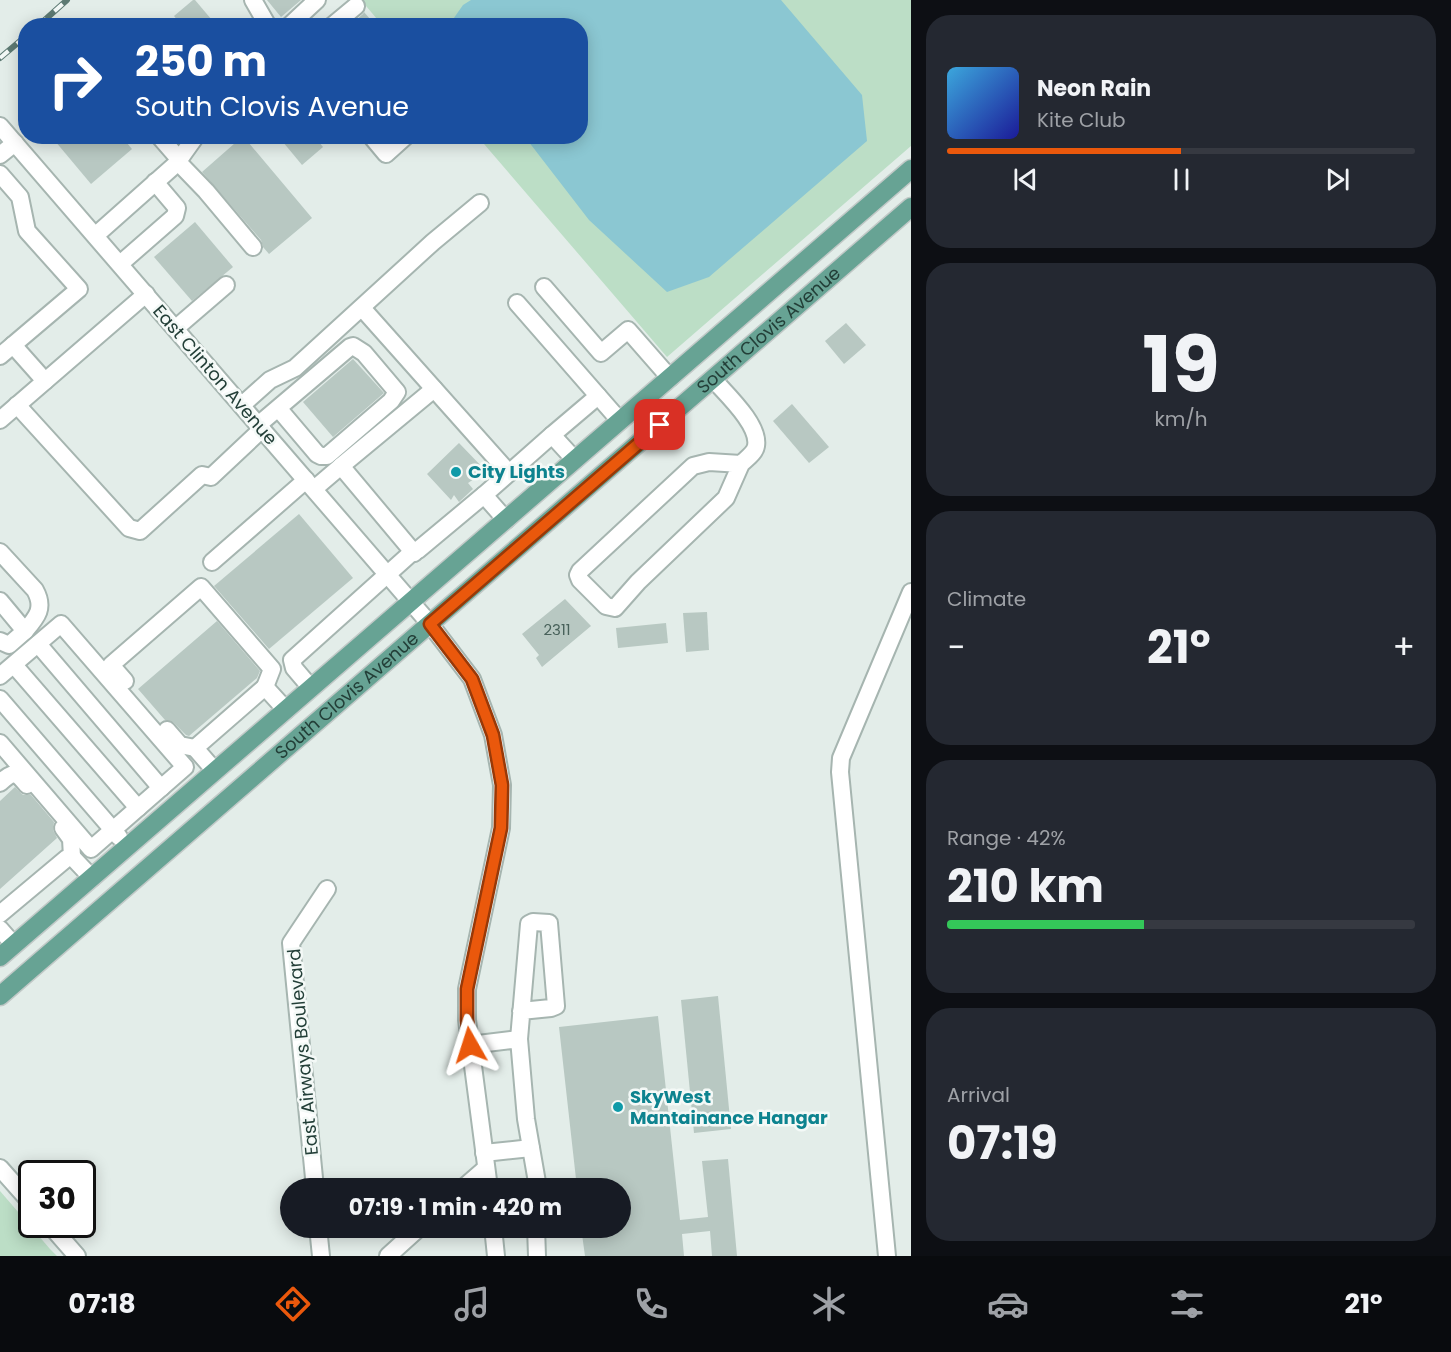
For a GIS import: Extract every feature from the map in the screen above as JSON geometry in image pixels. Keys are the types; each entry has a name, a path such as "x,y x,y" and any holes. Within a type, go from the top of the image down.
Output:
{"main road":[{"name":"South Clovis Avenue","path":"7,951 911,170"},
{"name":"South Clovis Avenue","path":"0,996 911,207"},
{"path":"695,356 713,379"}],"street":[{"path":"253,0 263,18"},
{"path":"297,18 316,0"},
{"path":"342,18 356,6"},
{"name":"East Clinton Avenue","path":"0,126 430,624 472,679 493,735 502,785 501,828 467,989 467,1020 488,1178"},
{"path":"0,155 15,143"},
{"path":"165,144 253,247"},
{"path":"96,235 178,160 190,144"},
{"path":"378,144 386,154 397,144"},
{"path":"0,174 20,197 27,231 79,289 0,356"},
{"path":"120,264 175,216 177,208 155,182"},
{"path":"242,405 270,380 295,368 433,242 480,203"},
{"path":"176,328 226,285"},
{"path":"544,287 601,353 628,330 670,378"},
{"path":"0,420 146,294"},
{"path":"516,303 620,421"},
{"path":"362,308 509,472"},
{"path":"13,345 45,381"},
{"path":"17,405 129,528 140,531 202,475 211,477 278,408 353,346 364,353 397,392 391,401 324,457 317,454 278,408"},
{"path":"713,379 752,426 757,446 741,464 726,498 638,582 615,608 606,606 580,580 578,575 580,571 693,466 709,462 741,464"},
{"path":"212,562 310,485 340,466 434,389"},
{"path":"311,688 294,668 292,660 409,555 484,495 598,396"},
{"path":"552,435 575,460"},
{"path":"340,466 414,553"},
{"path":"484,495 506,520"},
{"path":"0,552 35,590 41,604 39,613 25,631 9,645 0,641"},
{"path":"195,748 266,687 272,669 201,587 111,665 180,746 195,748 215,771"},
{"path":"887,1256 840,772 841,758 911,592"},
{"path":"0,600 25,631"},
{"path":"0,676 61,624 185,768 91,849 0,743"},
{"path":"38,644 161,788"},
{"path":"14,665 138,808"},
{"path":"266,687 286,710"},
{"path":"0,699 128,847"},
{"path":"3,775 17,774 66,831 72,843 72,857 92,878"},
{"path":"0,914 67,858 72,857"},
{"name":"East Airways Boulevard","path":"314,1178 291,943 327,890"},
{"path":"522,1011 556,1006 549,923 529,924 519,1039 531,1148 538,1178"},
{"path":"0,929 7,951"},
{"path":"470,1045 519,1039"},
{"path":"472,1178 485,1160 531,1148"},
{"path":"0,1168 18,1188"},
{"path":"61,1238 77,1256"},
{"path":"319,1238 321,1256"},
{"path":"387,1256 407,1238"},
{"path":"494,1238 496,1256"},
{"path":"536,1238 537,1256"}],"green space":[{"path":"361,0 911,0 911,146 667,357 484,144 588,144 588,18 376,18"},
{"path":"0,1191 18,1212 18,1238 41,1238 57,1256 0,1256"}],"water":[{"path":"471,0 781,0 862,95 867,141 709,277 667,292 589,220 530,144 588,144 588,18 454,18 463,5"}],"building":[{"path":"195,0 210,18 176,18 174,16"},
{"path":"267,0 301,0 281,17"},
{"path":"364,12 369,18 358,18"},
{"path":"58,144 128,144 132,149 91,184"},
{"path":"234,144 250,144 312,218 269,254 261,240 202,172"},
{"path":"285,144 321,144 323,147 302,165"},
{"path":"195,222 233,267 192,301 154,257"},
{"path":"846,323 866,345 844,364 825,341"},
{"path":"353,359 384,393 333,437 303,402"},
{"path":"792,404 829,447 809,463 773,421"},
{"name":"City Lights","path":"459,443 486,471 468,483 473,489 459,502 454,495 451,500 427,474"},
{"path":"299,514 353,578 269,649 214,586"},
{"path":"565,599 591,626 542,667 536,658 539,655 522,634"},
{"path":"707,612 709,650 686,652 683,613"},
{"path":"217,621 260,671 257,678 189,736 174,723 165,720 138,689"},
{"path":"666,623 668,643 618,648 616,628"},
{"path":"15,787 23,795 31,795 54,822 53,830 57,838 0,889 0,801"},
{"path":"718,996 731,1129 694,1133 681,1000"},
{"name":"SkyWest Mantainance Hangar","path":"658,1016 680,1220 708,1217 702,1161 728,1159 737,1256 712,1256 710,1231 682,1234 684,1256 585,1256 583,1238 631,1238 631,1178 576,1178 559,1027"}],"railway":[{"path":"47,18 67,0"},
{"path":"0,58 18,43"}],"place":[{"name":"City Lights","path":"456,472"},
{"name":"SkyWest Mantainance Hangar","path":"618,1107"}],"route":[{"path":"470,1045 467,989 501,828 502,785 493,735 472,679 430,624 660,425"}]}
